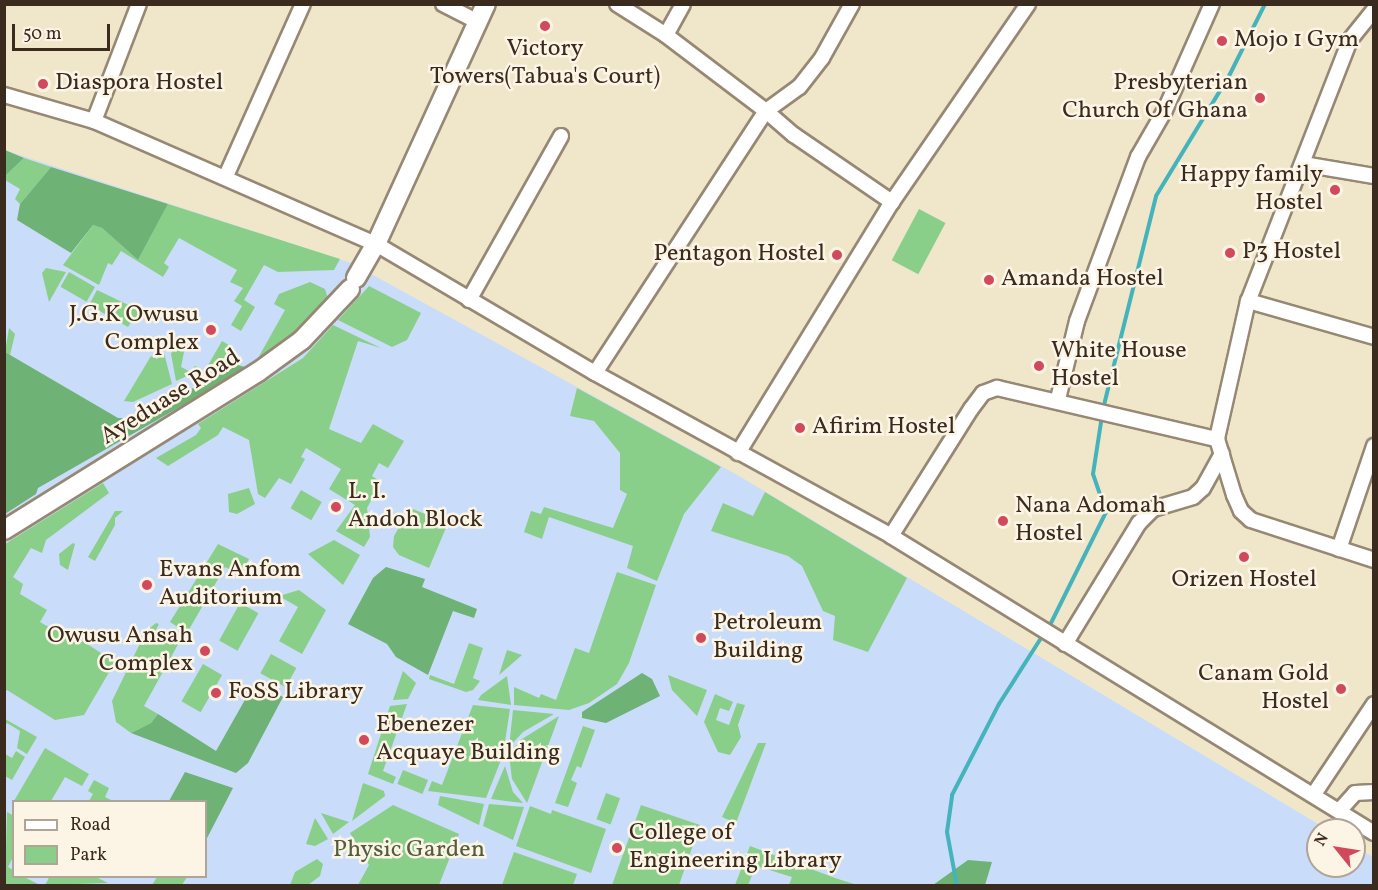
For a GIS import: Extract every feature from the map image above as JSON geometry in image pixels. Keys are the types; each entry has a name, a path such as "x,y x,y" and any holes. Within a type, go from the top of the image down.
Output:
{"street":[{"path":"94,121 139,4"},
{"path":"226,176 303,4"},
{"path":"443,4 478,22"},
{"name":"Ayeduase Road","path":"4,530 258,372 302,340 353,283 376,244 486,4"},
{"path":"617,4 666,35 794,135 892,202"},
{"path":"666,35 683,4"},
{"path":"595,373 766,111 799,87 822,58 852,4"},
{"path":"738,453 892,202 1028,4"},
{"path":"1058,399 1077,321 1138,157 1165,110 1212,4"},
{"path":"1374,10 1350,40 1248,301 1218,440 1241,511 1251,520 1374,560"},
{"path":"4,95 94,121 226,176 376,244 595,373 891,536 1374,833"},
{"path":"469,300 561,136"},
{"path":"1303,164 1374,176"},
{"path":"1248,301 1374,337"},
{"path":"891,536 983,393 997,388 1058,399 1218,440"},
{"path":"1339,549 1374,446"},
{"path":"1065,644 1139,523 1153,509 1193,497 1203,488 1222,454"},
{"path":"1314,795 1374,704"},
{"path":"1339,812 1355,794 1374,792"}],"shaded area":[{"path":"4,150 351,263 739,476 1308,818 1306,818 1306,878 1366,878 1366,853 1373,857 1373,885 5,885"}],"green space":[{"path":"5,150 24,158 5,176"},
{"path":"24,158 51,167 20,204 15,199 20,189 5,180 5,176"},
{"path":"51,167 168,204 138,260 102,228 93,225 71,253 17,220 20,204"},
{"path":"168,204 340,259 334,270 278,272 264,265 244,300 255,307 241,331 231,325 242,306 234,301 243,288 230,282 237,270 179,238 164,263 169,267 163,277 121,251 112,265 108,263 99,285 63,265 93,225 102,228 138,260"},
{"path":"919,209 945,223 918,274 892,260"},
{"path":"46,268 66,272 49,302 42,273"},
{"path":"69,272 95,287 86,302 60,287"},
{"path":"310,282 325,289 328,299 304,328 253,367 285,310 274,304 279,294"},
{"path":"369,286 421,313 407,340 392,347 338,320"},
{"path":"97,290 143,312 137,322 133,319 128,327 89,305"},
{"path":"333,325 381,348 358,341 329,429 361,443 373,424 404,441 388,468 379,463 372,476 381,482 367,508 370,537 364,547 336,531 355,505 329,489 341,469 306,448 301,457 305,459 291,484 279,478 265,498 258,494 249,440 223,427 218,435 168,466 156,458 196,435 201,428 198,424 303,358"},
{"path":"9,328 15,334 10,355 5,352"},
{"path":"222,341 232,347 224,358 207,367"},
{"path":"174,347 184,352 181,367 191,372 195,366 202,369 176,381 171,354"},
{"path":"5,352 118,418 135,418 238,365 248,368 38,488 36,494 5,514"},
{"path":"164,353 172,384 133,402 124,401 151,356 157,359"},
{"path":"577,388 721,467 684,514 657,581 627,568 633,546 549,517 542,539 524,532 531,511 541,514 544,507 613,528 627,494 620,490 620,453 594,421 570,416"},
{"path":"103,483 109,493 46,540 42,553 31,548 13,577 23,584 20,594 47,610 40,622 52,629 56,624 115,662 84,715 55,720 7,690 5,692 5,544"},
{"path":"249,488 255,504 237,514 229,512 228,494"},
{"path":"301,490 322,502 311,520 290,508"},
{"path":"765,492 907,578 868,652 833,640 835,616 823,611 802,566 788,556 711,531 723,503 753,516"},
{"path":"410,508 448,523 429,568 399,555 393,547 394,536"},
{"path":"115,511 123,511 115,518 115,525 95,561 88,557"},
{"path":"334,540 360,555 343,585 308,554"},
{"path":"73,543 75,544 68,570 60,565 59,554"},
{"path":"218,544 249,559 240,575 225,567 187,633 170,622"},
{"path":"386,567 425,579 422,587 477,609 474,618 453,611 428,675 396,657 387,644 348,624 373,578"},
{"path":"617,572 656,585 629,663 617,684 589,703 569,710 514,705 514,687 539,698 541,694 556,700 575,648 589,653"},
{"path":"299,590 326,610 302,654 279,641 298,607 279,596"},
{"path":"240,603 258,613 238,651 219,641"},
{"path":"156,623 159,624 152,637 163,644 170,633 181,639 144,706 158,714 151,723 131,733 116,722 112,701 146,631"},
{"path":"469,643 483,648 473,678 480,681 473,690 466,692 429,679 430,675 454,684"},
{"path":"507,650 522,655 499,675"},
{"path":"271,654 296,668 286,687 260,673"},
{"path":"203,664 222,675 201,712 182,701"},
{"path":"403,671 416,683 408,699 393,700"},
{"path":"642,673 652,679 660,696 606,723 582,718 582,712"},
{"path":"668,675 707,690 697,716 672,690"},
{"path":"507,676 511,705 478,700 481,695"},
{"path":"255,682 283,697 248,763 236,773 131,733 151,723 158,714 216,751"},
{"path":"715,694 733,702 729,711 720,708 716,720 729,725 737,703 745,705 738,725 741,737 730,755 718,752 704,722"},
{"path":"407,704 383,771 396,777 393,784 368,774 390,706"},
{"path":"473,705 510,709 503,755 486,798 428,791 432,781 442,785"},
{"path":"513,710 554,714 523,732 509,747"},
{"path":"559,716 527,803 512,779 509,754 522,739"},
{"path":"5,719 37,737 27,754 17,748 20,731 7,723 5,726"},
{"path":"583,726 595,730 581,768 577,766 571,780 577,783 568,807 555,803"},
{"path":"758,743 766,743 736,823 722,817"},
{"path":"45,748 89,774 82,786 65,777 52,800 15,800"},
{"path":"16,751 25,757 12,780 5,776 5,754 12,758"},
{"path":"505,766 513,792 523,803 491,799"},
{"path":"403,770 428,780 422,794 397,784"},
{"path":"185,772 233,788 207,838 207,800 170,800"},
{"path":"94,780 109,788 105,797 111,800 90,800 93,794 88,791"},
{"path":"363,783 384,791 385,796 352,821"},
{"path":"606,793 620,798 611,824 596,819"},
{"path":"440,796 484,804 479,825 438,805"},
{"path":"489,804 524,807 513,840 483,826"},
{"name":"Physic Garden","path":"393,805 459,834 439,885 358,885 369,865 350,833"},
{"path":"641,805 700,825 679,885 612,885"},
{"path":"530,806 551,814 552,810 606,829 591,873 516,846"},
{"path":"7,812 12,815 12,859 8,867 12,869 12,878 26,878 40,885 5,885"},
{"path":"321,813 349,822 333,834"},
{"path":"315,818 328,839 315,846 306,844"},
{"path":"750,846 857,885 789,885 792,877 756,866 748,885 735,885"},
{"path":"514,852 577,874 573,885 502,885"},
{"path":"317,859 323,864 320,876 308,885 290,885 295,872"},
{"path":"968,860 992,862 985,885 933,885"},
{"path":"49,878 98,878 108,883 45,885"},
{"path":"156,878 186,878 182,885 152,885"}],"waterway":[{"path":"1103,409 1156,196 1229,76 1265,4"},
{"path":"1050,625 1106,512 1093,474 1102,416"},
{"path":"957,886 947,832 952,795 999,704 1041,638"}],"place":[{"name":"Victory Towers(Tabua's Court)","path":"545,26"},
{"name":"Mojo 1 Gym","path":"1222,41"},
{"name":"Diaspora Hostel","path":"43,84"},
{"name":"Presbyterian Church Of Ghana","path":"1260,98"},
{"name":"Happy family Hostel","path":"1335,190"},
{"name":"P3 Hostel","path":"1230,253"},
{"name":"Pentagon Hostel","path":"837,255"},
{"name":"Amanda Hostel","path":"989,280"},
{"name":"J.G.K Owusu Complex","path":"211,330"},
{"name":"White House Hostel","path":"1039,366"},
{"name":"Afirim Hostel","path":"800,428"},
{"name":"L. I. Andoh Block","path":"336,507"},
{"name":"Nana Adomah Hostel","path":"1003,521"},
{"name":"Orizen Hostel","path":"1244,557"},
{"name":"Evans Anfom Auditorium","path":"147,585"},
{"name":"Petroleum Building","path":"701,638"},
{"name":"Owusu Ansah Complex","path":"205,651"},
{"name":"Canam Gold Hostel","path":"1341,689"},
{"name":"FoSS Library","path":"216,693"},
{"name":"Ebenezer Acquaye Building","path":"364,740"},
{"name":"College of Engineering Library","path":"617,848"}]}
